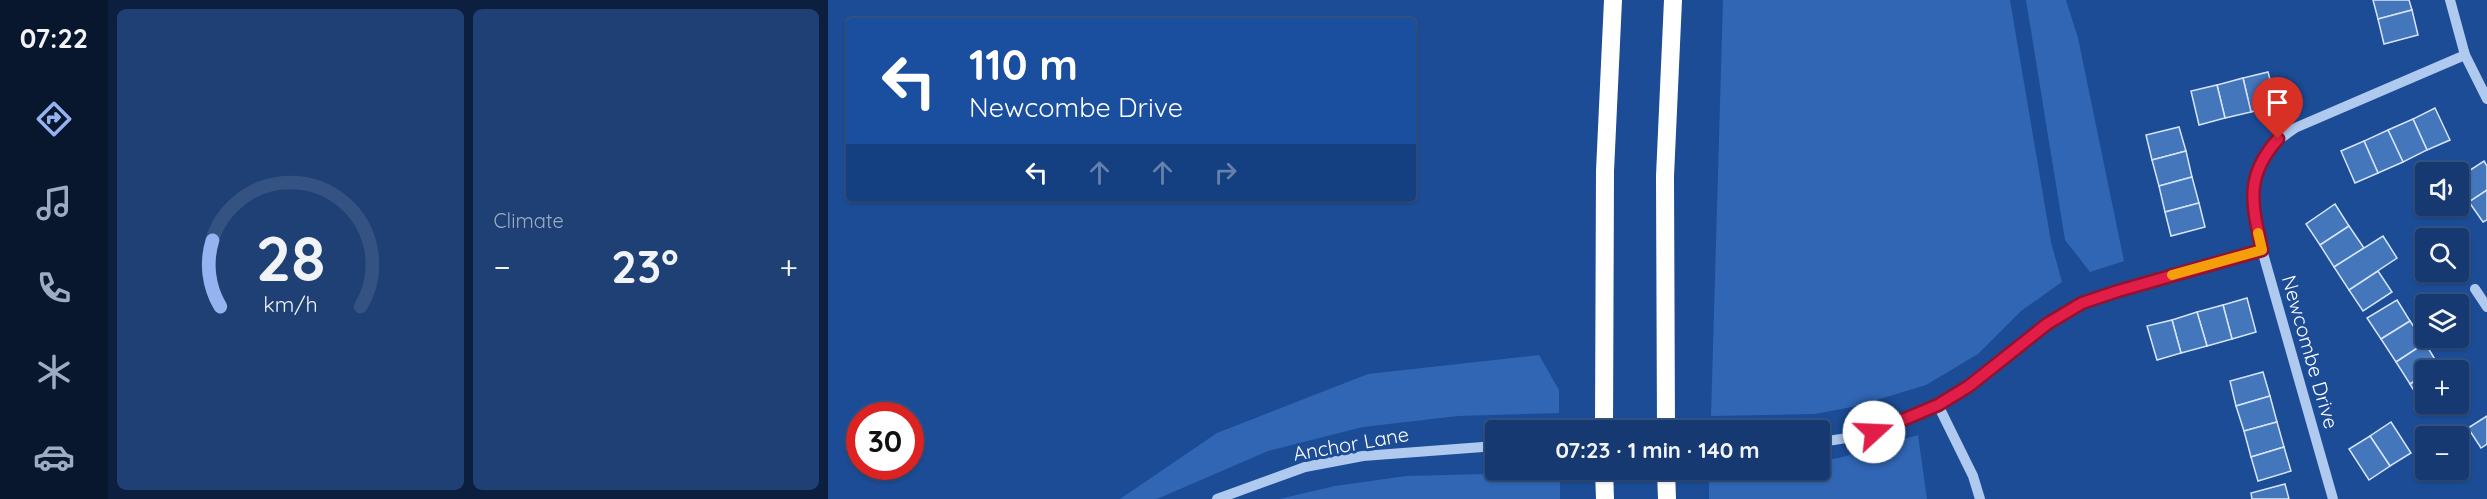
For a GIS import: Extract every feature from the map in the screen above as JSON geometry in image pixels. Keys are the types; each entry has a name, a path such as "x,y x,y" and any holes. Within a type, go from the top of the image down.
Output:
{"highway":[{"path":"1604,420 1605,171 1613,0"},
{"path":"1666,420 1665,176 1673,0"},
{"path":"1604,480 1605,499"},
{"path":"1666,480 1667,499"}],"street":[{"path":"2450,0 2465,55 2487,99"},
{"name":"Newcombe Drive","path":"2333,499 2262,250 2254,216 2255,172 2265,154 2278,139 2295,128 2465,55"},
{"path":"1830,440 1874,432 1938,405 1969,386 2047,324 2082,303 2262,250"},
{"path":"2475,289 2487,308"},
{"path":"1938,405 1973,476 1980,499"},
{"name":"Anchor Lane","path":"1217,499 1317,464 1417,450 1485,447"}],"shaded area":[{"path":"1723,0 2010,0 2051,242 2062,282 2021,311 1978,354 1926,385 1857,406 1815,414 1711,416"},
{"path":"2026,0 2066,0 2078,38 2124,261 2090,272 2065,240"},
{"path":"1539,355 1559,390 1559,413 1458,416 1363,427 1268,451 1157,499 1120,499 1217,433 1368,374"},
{"path":"1918,435 1927,499 1709,499 1709,480 1830,480 1830,459"},
{"path":"1485,474 1485,480 1560,480 1560,499 1279,499 1335,486 1406,476"}],"building":[{"path":"2373,0 2409,0 2412,10 2378,19"},
{"path":"2412,10 2418,35 2384,44 2378,19"},
{"path":"2268,72 2277,105 2251,112 2243,78"},
{"path":"2243,78 2251,112 2225,118 2217,85"},
{"path":"2217,85 2225,118 2199,125 2191,91"},
{"path":"2435,108 2450,140 2427,150 2413,119"},
{"path":"2413,119 2427,150 2403,162 2388,130"},
{"path":"2179,127 2186,151 2152,160 2146,135"},
{"path":"2388,130 2403,162 2378,173 2364,141"},
{"path":"2364,141 2378,173 2355,183 2341,151"},
{"path":"2186,151 2192,177 2159,186 2152,160"},
{"path":"2484,161 2487,166 2487,190 2469,202 2469,171"},
{"path":"2192,177 2199,203 2165,212 2159,186"},
{"path":"2487,190 2487,220 2483,222 2469,202"},
{"path":"2199,203 2205,227 2171,236 2165,212"},
{"path":"2335,204 2349,226 2320,245 2306,224"},
{"path":"2349,226 2364,248 2334,267 2320,245"},
{"path":"2383,236 2397,258 2349,290 2334,267"},
{"path":"2378,271 2392,292 2363,311 2349,290"},
{"path":"2247,298 2256,332 2232,339 2223,305"},
{"path":"2397,300 2410,321 2381,339 2367,318"},
{"path":"2223,305 2232,339 2207,346 2197,312"},
{"path":"2197,312 2207,346 2181,353 2172,320"},
{"path":"2172,320 2181,353 2157,360 2147,326"},
{"path":"2410,321 2415,328 2415,348 2417,348 2396,362 2381,339"},
{"path":"2417,348 2428,348 2435,360 2415,360 2415,381 2410,384 2396,362"},
{"path":"2263,372 2270,396 2236,406 2230,381"},
{"path":"2415,381 2415,392 2410,384"},
{"path":"2270,396 2277,422 2244,431 2236,406"},
{"path":"2487,416 2487,444 2481,448 2469,427"},
{"path":"2277,422 2284,447 2251,457 2244,431"},
{"path":"2391,422 2411,453 2390,466 2370,436"},
{"path":"2370,436 2390,466 2369,480 2349,449"},
{"path":"2284,447 2291,471 2258,481 2251,457"},
{"path":"2285,484 2289,499 2252,499 2251,493"}],"slow traffic":[{"path":"2172,275 2262,250 2258,233"}],"route":[{"path":"1874,432 1938,405 1969,386 2047,324 2082,303 2262,250 2254,216 2255,172 2265,154 2278,139"}]}
